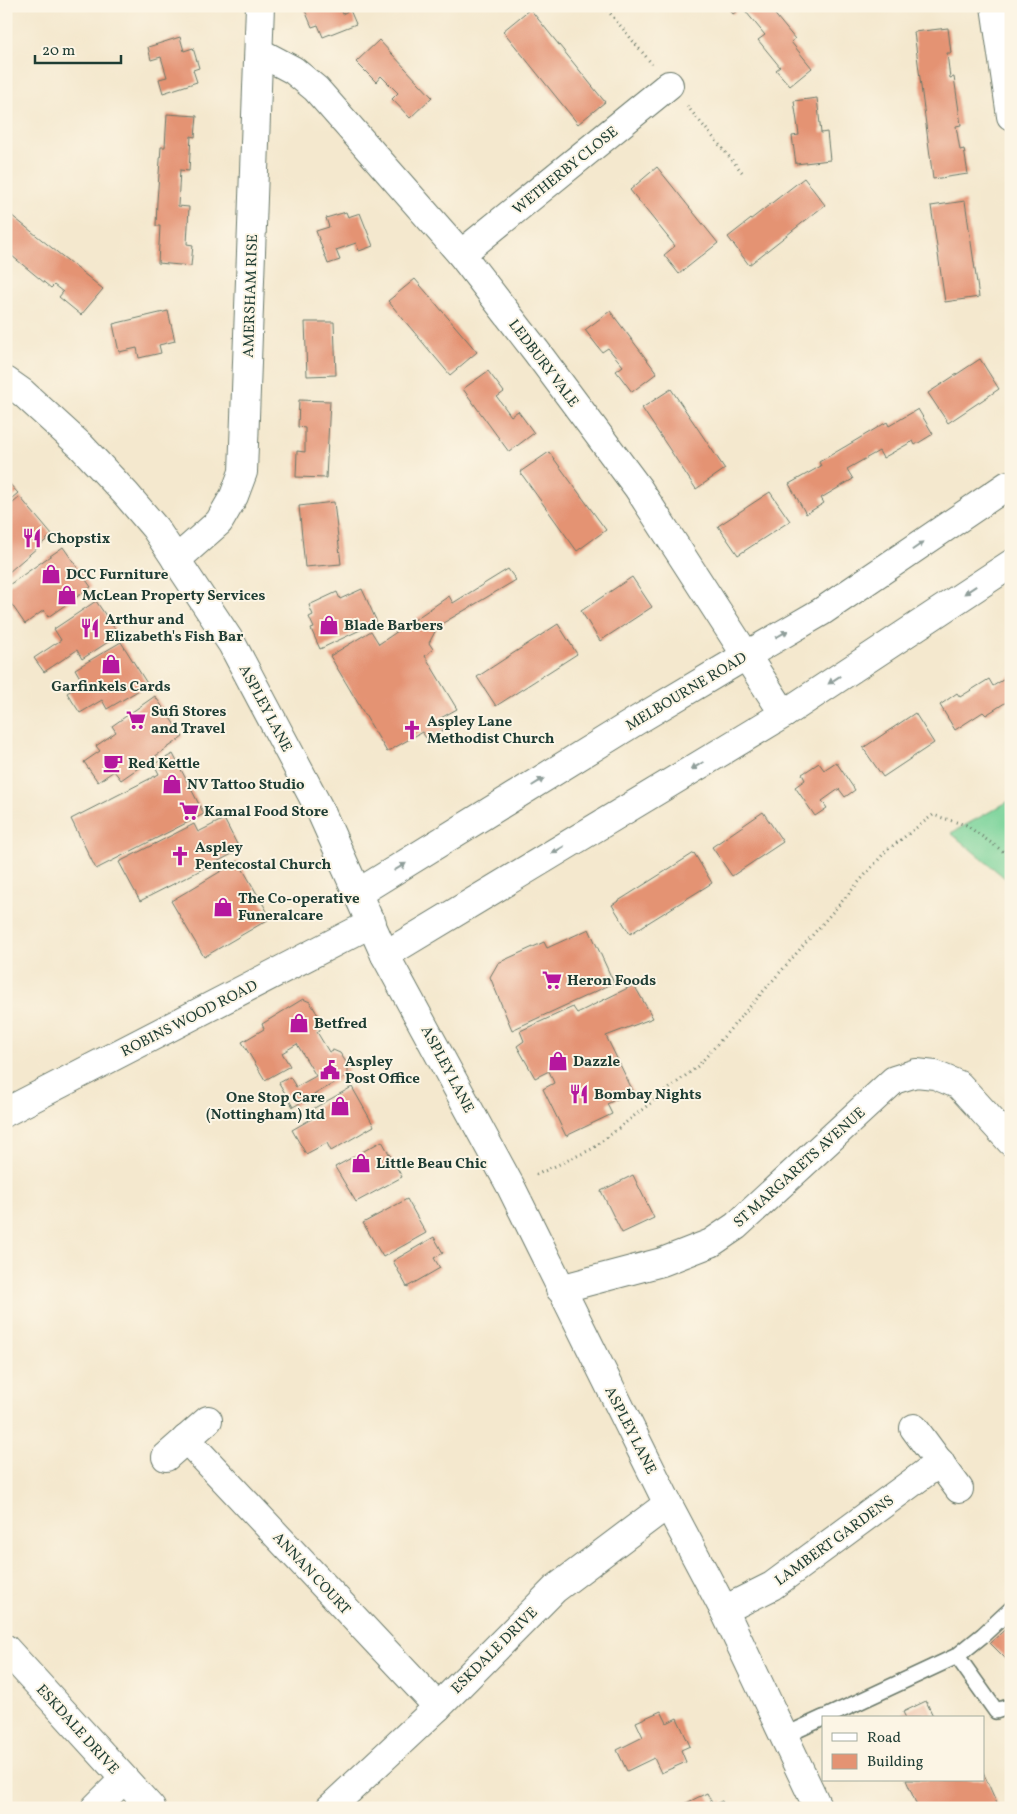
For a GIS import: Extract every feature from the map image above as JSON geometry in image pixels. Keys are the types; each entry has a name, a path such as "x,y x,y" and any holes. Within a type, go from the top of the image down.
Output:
{"street":[{"path":"995,6 1011,116"},
{"name":"AMERSHAM RISE","path":"176,560 219,522 234,496 243,472 259,52 254,9"},
{"name":"LEDBURY VALE","path":"259,52 293,70 316,89 461,254 638,488 784,714"},
{"name":"WETHERBY CLOSE","path":"461,254 669,85"},
{"name":"ASPLEY LANE","path":"6,381 81,446 126,494 155,528 232,644 321,812 385,954 511,1186 560,1289 668,1504 724,1610 818,1808"},
{"name":"MELBOURNE ROAD","path":"358,893 747,654 821,612 1008,485 1011,485"},
{"path":"385,954 784,714 1011,564"},
{"name":"ROBINS WOOD ROAD","path":"6,1112 372,923"},
{"name":"ST MARGARETS AVENUE","path":"560,1289 662,1262 711,1243 736,1226 894,1080 916,1073 935,1075 958,1086 1011,1142"},
{"path":"166,1457 208,1420"},
{"path":"914,1428 959,1489"},
{"name":"ANNAN COURT","path":"186,1439 438,1706"},
{"name":"LAMBERT GARDENS","path":"724,1610 772,1586 940,1462"},
{"name":"ESKDALE DRIVE","path":"330,1808 438,1706 555,1589 668,1504"},
{"name":"ESKDALE DRIVE","path":"6,1649 151,1808"},
{"path":"94,1808 124,1779"}],"lane":[{"path":"828,1716 957,1656 1011,1609"},
{"path":"957,1656 996,1711 1011,1706"},
{"path":"784,1736 822,1719"}],"path":[{"path":"511,1186 592,1149 698,1066 886,851 933,815 966,825 1011,857"}],"green space":[{"path":"1011,800 1011,883 951,833"}],"building":[{"path":"308,6 339,6 342,14 350,10 356,24 323,37 318,25 312,27 304,8"},
{"path":"727,6 768,6 795,39 791,42 812,68 790,86 776,70 780,67 758,40 765,35 742,7 733,14"},
{"path":"530,9 605,102 578,124 503,31"},
{"path":"948,28 951,53 947,53 950,78 954,77 961,125 956,126 960,150 964,149 968,174 933,179 914,32"},
{"path":"180,37 184,51 193,48 199,68 193,70 197,82 163,93 159,79 167,77 161,57 151,60 148,47"},
{"path":"379,40 432,97 410,118 392,99 398,93 381,76 376,82 356,62"},
{"path":"817,98 821,133 827,132 830,160 796,164 792,136 799,135 794,101"},
{"path":"167,114 197,116 195,137 191,136 189,171 180,170 178,206 189,207 187,244 193,245 191,266 158,263 160,226 156,226 157,201 161,147 165,147"},
{"path":"657,167 718,243 679,274 664,255 675,246 630,190"},
{"path":"804,178 825,205 749,265 728,237"},
{"path":"965,201 979,297 945,302 931,206"},
{"path":"6,211 103,289 81,315 59,297 63,292 54,285 51,288 6,251"},
{"path":"346,212 348,217 360,213 373,246 359,251 356,243 336,250 340,260 328,264 316,231 329,227 326,218"},
{"path":"415,279 477,352 450,375 388,301"},
{"path":"168,311 175,341 159,345 161,353 139,358 137,348 119,352 113,324"},
{"path":"610,311 657,373 632,392 616,371 623,366 608,348 602,352 585,330"},
{"path":"305,322 334,322 336,375 307,376"},
{"path":"980,359 999,389 948,423 928,393"},
{"path":"488,371 504,392 497,397 511,416 518,411 534,433 509,452 463,389"},
{"path":"671,389 725,469 696,489 642,408"},
{"path":"299,400 330,401 326,478 296,477 297,451 305,452 305,428 298,427"},
{"path":"918,409 933,434 915,445 913,441 883,458 879,451 847,469 853,479 821,498 824,503 806,514 789,484 821,466 819,462 887,422 889,426"},
{"path":"549,452 606,530 577,551 520,472"},
{"path":"6,480 18,493 6,503"},
{"path":"770,492 790,521 738,555 718,526"},
{"path":"20,497 52,535 9,572 6,568 6,509"},
{"path":"334,502 341,564 305,567 299,506"},
{"path":"63,547 91,587 48,617 44,610 25,624 10,602 6,605 6,587"},
{"path":"508,569 516,580 438,626 429,643 433,649 425,656 457,709 439,719 444,730 426,738 422,732 387,752 330,656 371,631 379,644 449,596 453,603"},
{"path":"632,577 652,607 600,641 581,611"},
{"path":"362,589 377,622 320,649 311,629 314,628 309,617 313,615 309,605 337,592 340,599"},
{"path":"96,601 119,635 82,659 77,650 44,672 34,658 61,640 54,629"},
{"path":"558,624 577,654 496,706 477,677"},
{"path":"121,642 148,685 107,709 102,700 80,713 67,693 83,683 75,669"},
{"path":"1011,675 1011,699 986,715 983,712 955,730 940,705 957,693 960,697 989,679 993,686"},
{"path":"155,696 183,737 121,780 114,771 98,782 84,762 100,751 96,746 116,732 112,726"},
{"path":"915,713 934,743 883,777 863,748"},
{"path":"173,754 204,814 96,869 71,819 159,774 154,764"},
{"path":"836,762 855,790 845,797 839,789 822,801 827,808 815,816 795,787 805,780 802,774 819,763 824,770"},
{"path":"763,812 783,842 732,876 712,847"},
{"name":"Aspley Pentecostal Church","path":"224,819 240,850 140,901 119,862 194,824 198,832"},
{"path":"694,853 712,883 630,934 612,905"},
{"path":"238,861 271,918 204,957 171,901"},
{"name":"Heron Foods","path":"589,929 614,983 512,1030 490,977 498,963 544,942 547,948"},
{"path":"634,985 653,1018 606,1036 633,1091 607,1104 612,1114 566,1136 543,1089 554,1083 549,1071 535,1078 517,1046 524,1041 520,1031 573,1007 577,1013"},
{"path":"303,999 310,1002 321,1020 320,1030 317,1032 329,1052 333,1050 340,1053 348,1065 348,1075 293,1107 279,1083 290,1077 296,1087 316,1076 297,1044 282,1053 290,1066 265,1080 242,1042 264,1029 262,1024"},
{"path":"352,1087 374,1126 331,1151 327,1143 306,1154 292,1130 313,1118 309,1111"},
{"path":"382,1141 402,1177 356,1202 335,1167"},
{"path":"633,1175 654,1218 622,1233 601,1191"},
{"path":"407,1199 426,1233 383,1257 363,1223"},
{"path":"434,1237 443,1253 434,1258 440,1268 407,1287 393,1261"},
{"path":"1011,1624 1011,1664 990,1643"},
{"path":"926,1701 933,1716 905,1716 903,1712"},
{"path":"661,1711 667,1723 677,1718 690,1746 681,1750 686,1762 661,1773 654,1758 627,1771 617,1750 643,1737 636,1722"},
{"path":"984,1774 999,1808 918,1808 907,1782 984,1782"},
{"path":"707,1793 713,1805 722,1801 726,1808 683,1808 682,1805"}],"place":[{"name":"Chopstix","path":"32,538"},
{"name":"DCC Furniture","path":"51,574"},
{"name":"McLean Property Services","path":"67,595"},
{"name":"Blade Barbers","path":"329,625"},
{"name":"Arthur and Elizabeth's Fish Bar","path":"90,628"},
{"name":"Garfinkels Cards","path":"111,664"},
{"name":"Sufi Stores and Travel","path":"136,720"},
{"name":"Aspley Lane Methodist Church","path":"412,730"},
{"name":"Red Kettle","path":"113,763"},
{"name":"NV Tattoo Studio","path":"172,784"},
{"name":"Kamal Food Store","path":"189,811"},
{"name":"Aspley Pentecostal Church","path":"180,856"},
{"name":"The Co-operative Funeralcare","path":"223,907"},
{"name":"Heron Foods","path":"552,980"},
{"name":"Betfred","path":"299,1023"},
{"name":"Dazzle","path":"558,1061"},
{"name":"Aspley Post Office","path":"330,1070"},
{"name":"Bombay Nights","path":"579,1094"},
{"name":"One Stop Care (Nottingham) ltd","path":"340,1106"},
{"name":"Little Beau Chic","path":"361,1163"}]}
